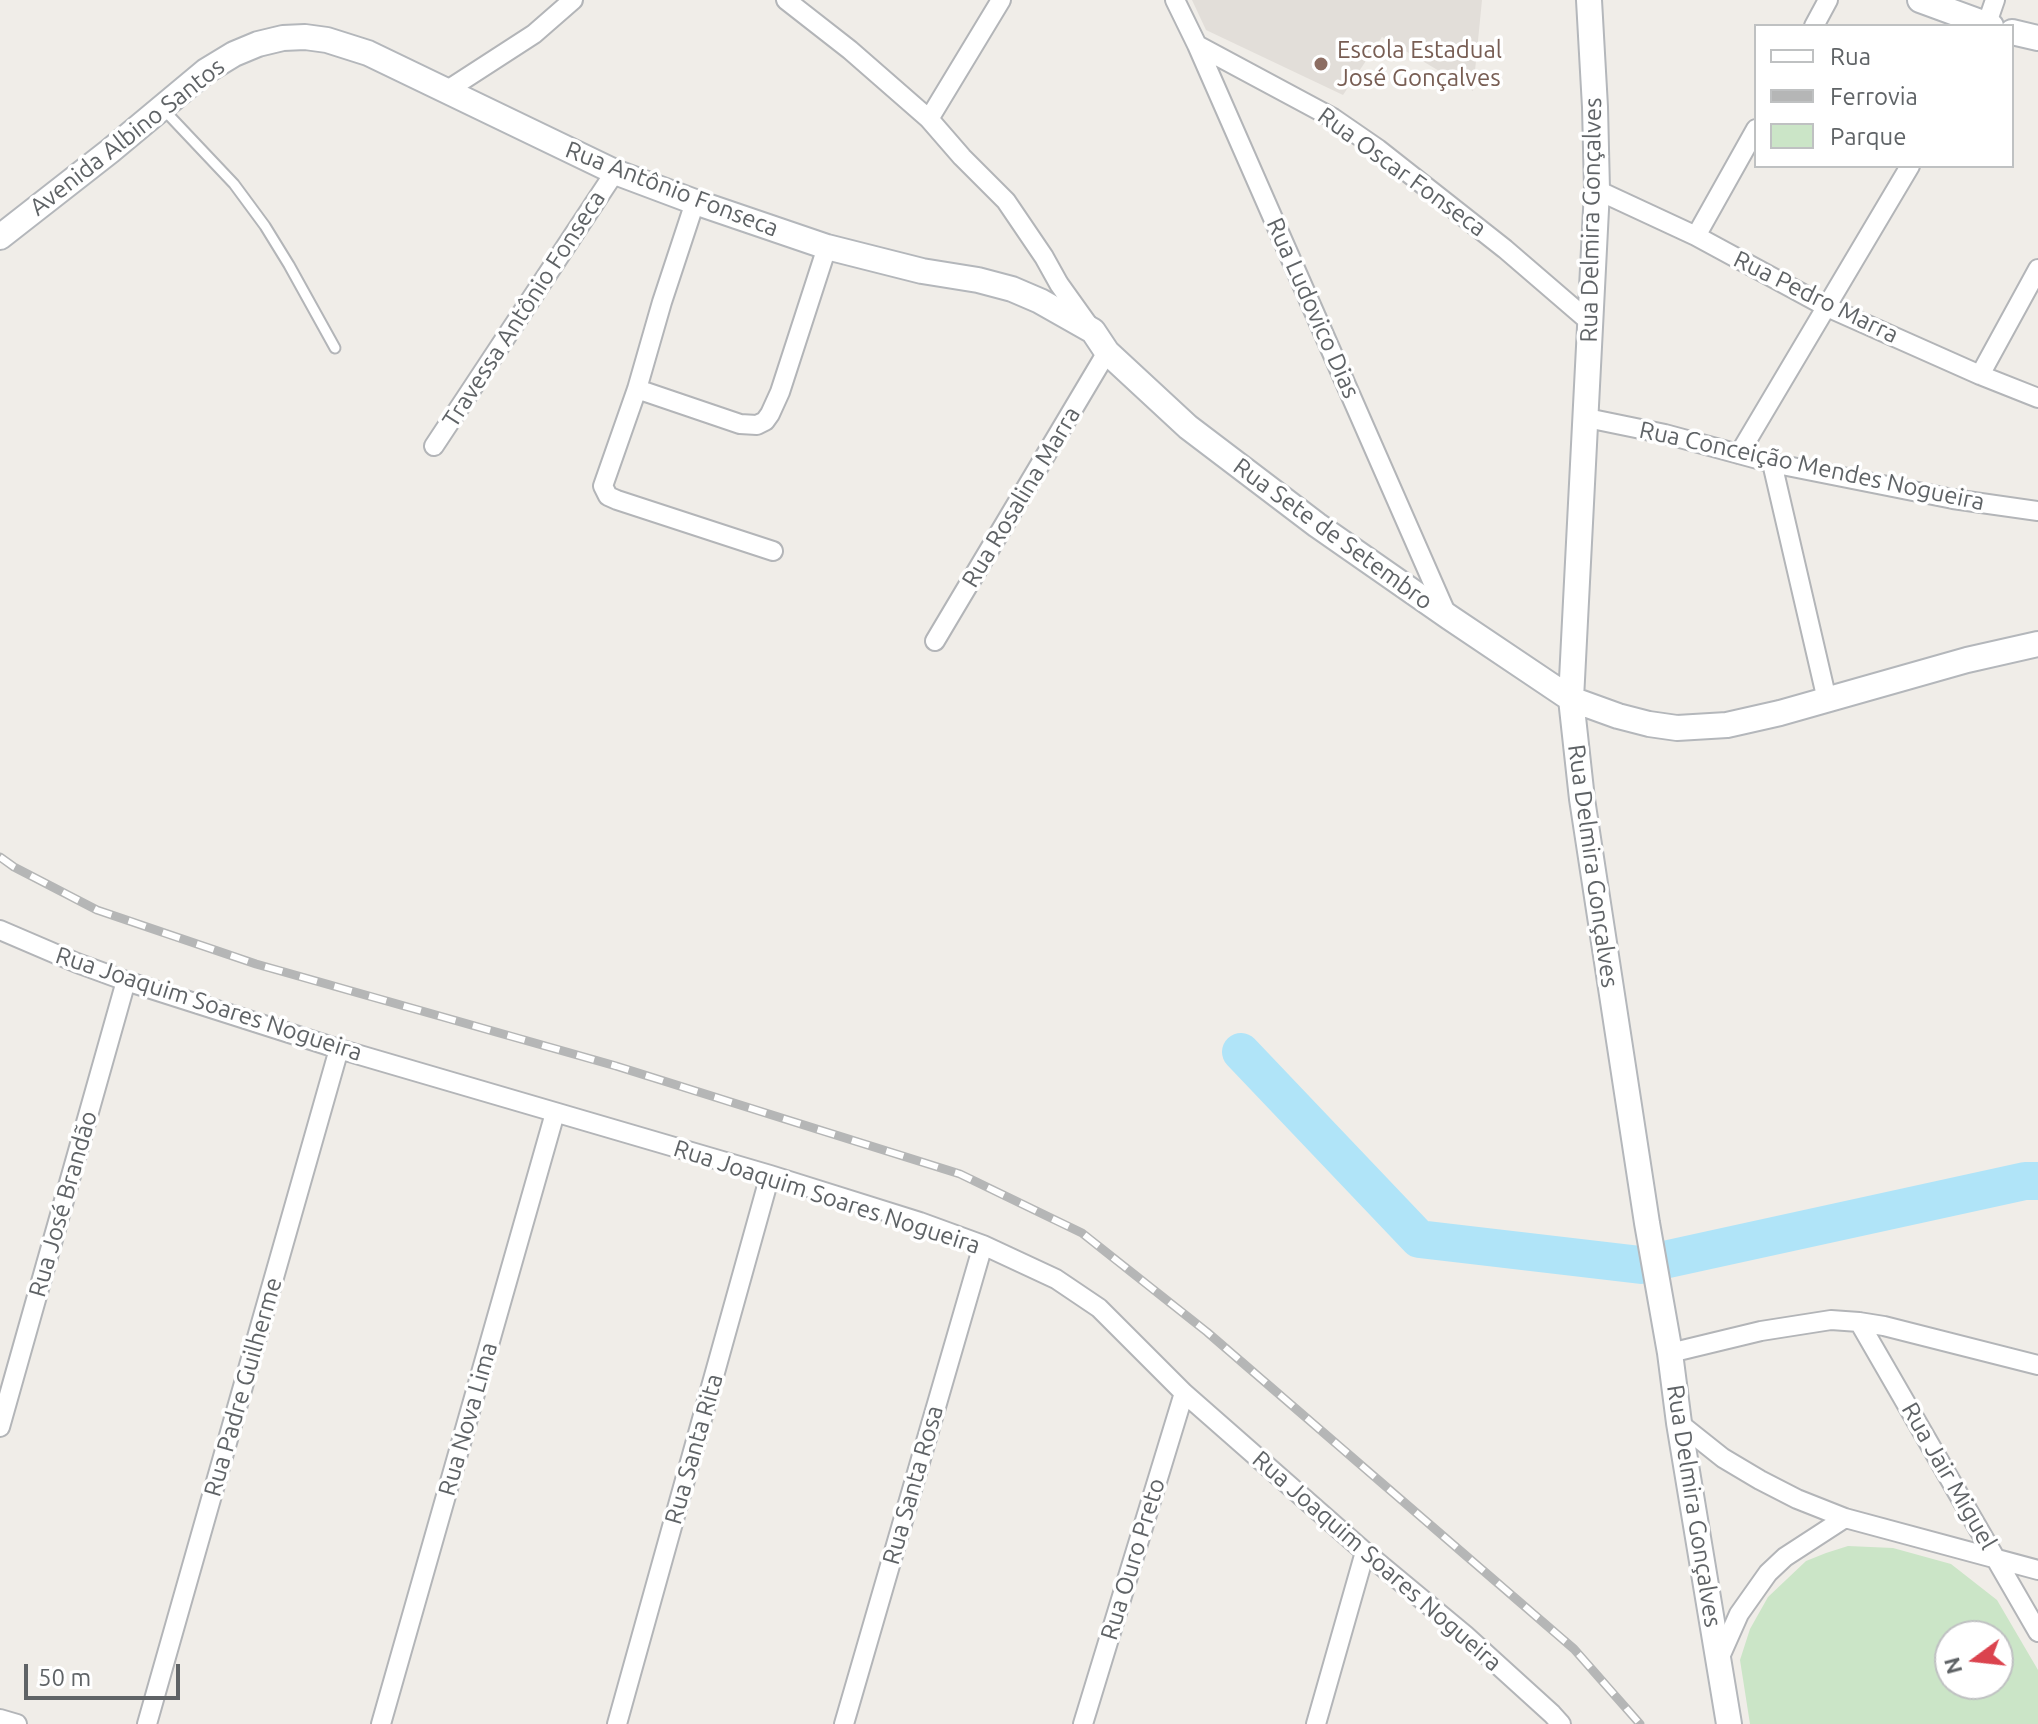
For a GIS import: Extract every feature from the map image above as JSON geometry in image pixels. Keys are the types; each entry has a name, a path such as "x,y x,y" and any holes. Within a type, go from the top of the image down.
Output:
{"street":[{"path":"446,91 534,34 573,0"},
{"name":"Rua Sete de Setembro","path":"786,0 850,50 929,119 1006,201 1107,352 1188,427 1317,525 1571,699 1649,724 1677,728 1727,725 1967,660 2038,644"},
{"path":"929,119 1001,0"},
{"name":"Rua Ludovico Dias","path":"1175,0 1449,617"},
{"name":"Rua Delmira Gonçalves","path":"1589,0 1597,190 1571,699 1582,799 1658,1296 1670,1353 1729,1724"},
{"path":"1815,24 1828,0"},
{"path":"1920,0 1983,24"},
{"path":"1989,24 1995,0"},
{"path":"2014,32 2038,38"},
{"name":"Rua Antônio Fonseca","path":"258,44 305,37 327,40 368,53 615,172 827,247 1012,289 1093,331"},
{"name":"Avenida Albino Santos","path":"0,237 206,71 258,44"},
{"name":"Rua Oscar Fonseca","path":"1197,45 1319,110 1378,149 1505,249 1591,323"},
{"path":"1696,236 1754,133"},
{"path":"1739,454 1909,168"},
{"name":"Travessa Antônio Fonseca","path":"434,446 615,172"},
{"name":"Rua Pedro Marra","path":"1597,190 1696,236 1827,307 2038,398"},
{"path":"695,202 637,389 603,486 608,496 773,551"},
{"path":"637,389 740,424 757,425 765,421 780,392 827,247"},
{"path":"1980,375 2038,269"},
{"name":"Rua Rosalina Marra","path":"935,641 1107,352"},
{"name":"Rua Conceição Mendes Nogueira","path":"1587,418 1665,434 1772,463 1953,499 2038,511"},
{"path":"1772,463 1827,700"},
{"name":"Rua Joaquim Soares Nogueira","path":"0,930 126,981 339,1049 856,1201 983,1245 1056,1279 1110,1319 1184,1393 1465,1635 1554,1721"},
{"name":"Rua José Brandão","path":"0,1427 126,981"},
{"name":"Rua Padre Guilherme","path":"147,1724 339,1049"},
{"name":"Rua Nova Lima","path":"381,1724 555,1113"},
{"name":"Rua Santa Rita","path":"617,1724 770,1175"},
{"name":"Rua Santa Rosa","path":"844,1724 983,1245"},
{"path":"1670,1353 1761,1331 1831,1320 1915,1332 2038,1365"},
{"name":"Rua Jair Miguel","path":"1859,1322 2038,1632"},
{"name":"Rua Ouro Preto","path":"1083,1724 1184,1393"},
{"path":"1679,1423 1723,1458 1797,1499 1845,1518 2038,1570"},
{"path":"1719,1659 1739,1614 1768,1573 1785,1557 1845,1518"},
{"path":"1316,1724 1365,1552"},
{"path":"0,1719 17,1724"}],"lane":[{"path":"162,108 234,184 265,226 335,348"}],"shaded area":[{"name":"Escola Estadual José Gonçalves","path":"1192,0 1482,0 1473,91 1382,37 1343,95 1206,30"}],"green space":[{"path":"1848,1546 1893,1548 1951,1564 1997,1600 2009,1620 1934,1620 1934,1700 2014,1700 2014,1629 2038,1670 2038,1724 1750,1724 1740,1660 1750,1629 1768,1597 1806,1561"}],"waterway":[{"path":"1241,1052 1419,1239 1641,1265 2025,1181 2038,1181"}],"railway":[{"path":"0,857 97,910 256,964 616,1066 960,1174 1082,1233 1207,1332 1574,1649 1640,1724"}],"place":[{"name":"Escola Estadual José Gonçalves","path":"1321,64"}]}
